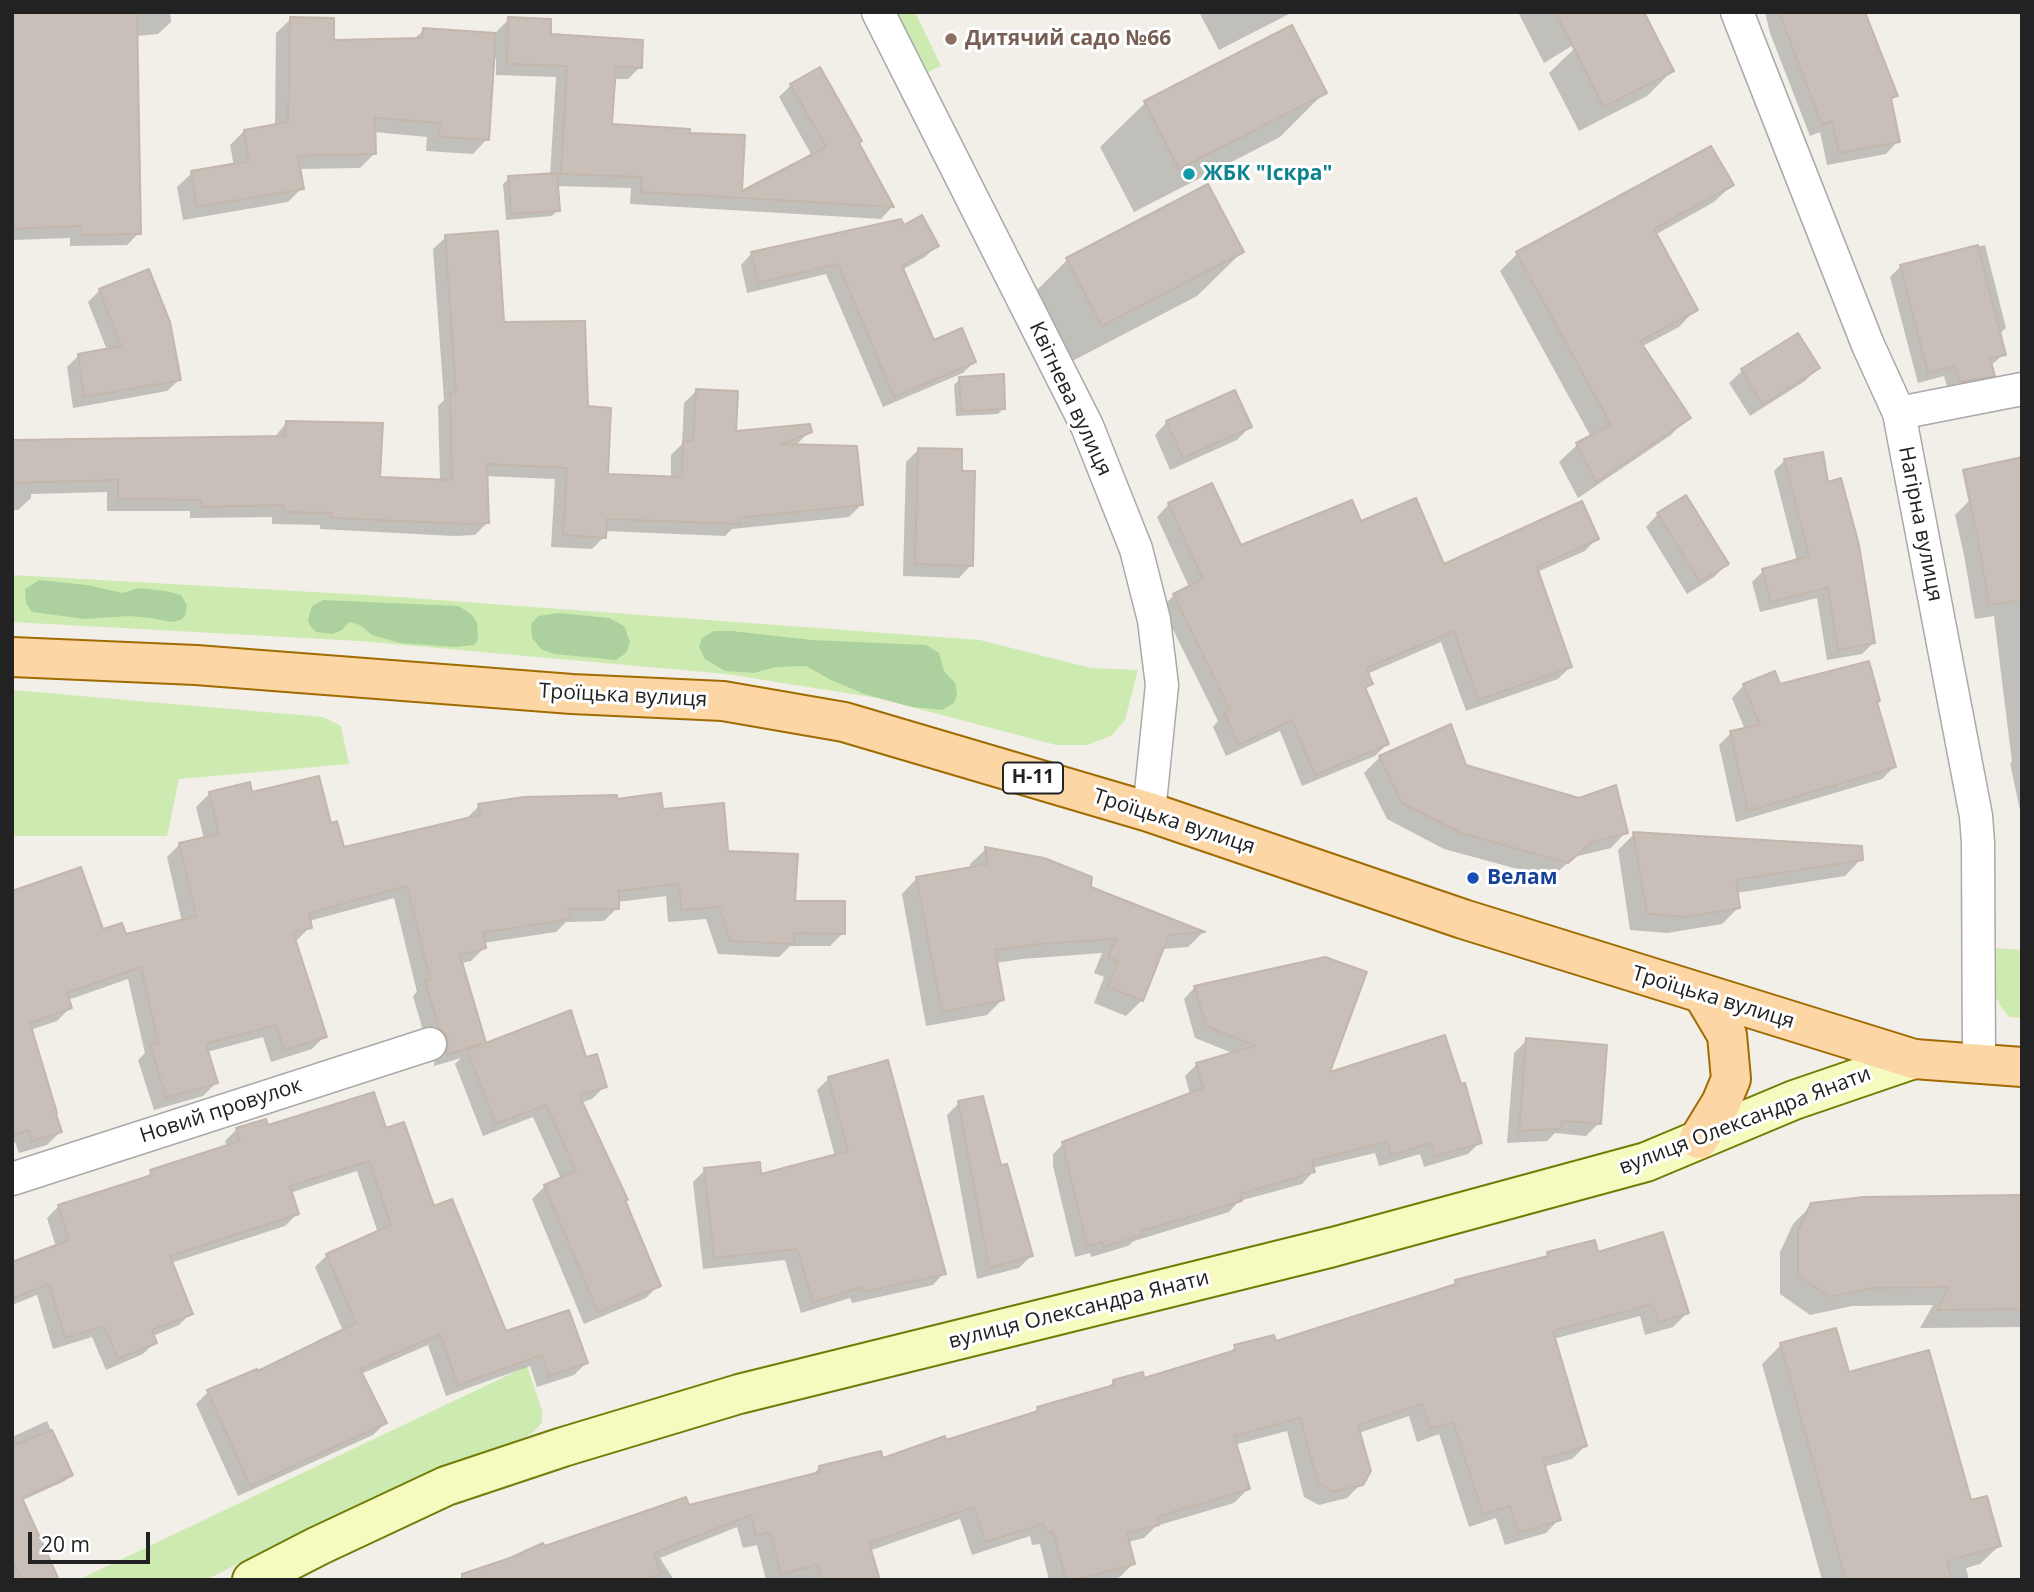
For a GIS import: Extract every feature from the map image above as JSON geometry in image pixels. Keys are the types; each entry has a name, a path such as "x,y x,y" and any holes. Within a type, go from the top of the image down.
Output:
{"main road":[{"name":"Троїцька вулиця","path":"12,657 196,665 572,694 723,701 844,722 1149,812 1463,919 1914,1059 2022,1067"},
{"path":"1699,1139 1721,1103 1731,1079 1727,1035 1702,993"}],"street":[{"name":"Квітнева вулиця","path":"878,12 1087,426 1136,549 1154,620 1162,685 1149,812"},
{"name":"Нагірна вулиця","path":"1737,12 1868,345 1899,413 1976,816 1979,1064"},
{"path":"1899,413 2022,389"},
{"name":"Новий провулок","path":"12,1179 430,1044"},
{"name":"вулиця Олександра Янати","path":"252,1580 446,1486 588,1440 739,1394 1333,1247 1646,1162 1794,1100 1914,1059"}],"green space":[{"path":"896,12 915,12 941,66 928,72"},
{"path":"12,575 384,596 980,640 1091,668 1138,670 1125,720 1111,736 1087,745 1056,745 877,698 726,674 359,641 12,622"},
{"path":"39,580 87,585 123,593 139,588 166,591 181,595 187,605 185,616 181,620 171,622 129,616 85,619 32,612 26,603 25,589"},
{"path":"323,600 459,606 472,615 477,623 478,640 474,645 455,647 400,643 372,635 360,625 349,622 342,630 333,634 316,632 308,619 312,606"},
{"path":"559,613 609,618 624,626 630,642 626,653 616,660 554,654 541,649 532,638 531,624 538,616"},
{"path":"714,631 812,640 926,645 939,653 944,671 955,683 957,694 954,703 942,710 912,707 864,694 806,666 776,667 754,673 725,671 705,659 699,647 702,638"},
{"path":"12,690 323,717 341,726 349,764 179,779 167,836 12,836"},
{"path":"1993,948 2022,950 2022,1018 2009,1017 1994,993"},
{"path":"527,1366 542,1410 542,1422 526,1437 442,1468 309,1527 206,1580 78,1580"}],"building":[{"path":"12,12 137,12 141,234 82,235 81,226 12,229"},
{"path":"1555,12 1644,12 1674,71 1604,107"},
{"path":"1779,12 1865,12 1898,96 1891,98 1900,142 1839,153 1832,121 1822,125"},
{"path":"290,17 334,18 334,40 422,38 423,28 496,33 489,140 439,137 440,123 375,118 376,154 298,156 304,189 197,207 191,171 249,161 244,130 288,122"},
{"path":"508,17 551,19 551,34 643,40 642,68 616,67 612,124 690,129 690,133 745,135 742,191 826,147 790,84 820,67 862,141 859,143 894,207 641,192 642,177 561,174 567,66 507,64"},
{"path":"1292,25 1327,93 1179,169 1144,101"},
{"path":"1711,146 1734,185 1654,229 1698,310 1640,341 1691,418 1596,482 1576,443 1611,425 1516,252"},
{"path":"557,173 560,211 511,214 508,176"},
{"path":"1208,184 1244,252 1102,326 1066,258"},
{"path":"922,215 939,246 902,266 934,340 962,328 976,362 894,397 838,264 758,283 751,252 901,219 904,225"},
{"path":"498,231 504,322 585,321 588,406 611,408 608,474 682,477 683,441 693,441 696,389 738,391 736,431 810,424 812,432 782,444 857,446 863,505 739,518 739,524 607,519 606,538 563,535 567,468 487,464 489,523 468,524 331,518 332,513 284,512 284,505 201,507 201,500 118,499 118,480 12,483 12,440 285,436 286,421 383,423 380,477 452,480 450,392 456,392 445,235"},
{"path":"1978,245 2006,355 1990,358 1995,376 1959,382 1955,366 1928,373 1900,265"},
{"path":"149,269 170,322 181,380 84,397 78,354 121,346 99,289"},
{"path":"1798,333 1820,368 1763,405 1741,369"},
{"path":"1004,374 1005,409 961,411 959,377"},
{"path":"1235,390 1252,427 1183,458 1166,421"},
{"path":"918,448 962,449 962,471 975,471 973,566 915,564"},
{"path":"1823,452 1828,482 1841,478 1859,545 1875,643 1838,650 1828,588 1771,602 1762,569 1809,556 1784,459"},
{"path":"2022,457 2022,600 1989,605 1963,470"},
{"path":"1212,483 1241,545 1352,500 1361,521 1416,498 1444,564 1582,501 1599,539 1537,567 1572,667 1478,700 1454,631 1366,668 1373,684 1365,687 1389,744 1315,775 1292,720 1239,745 1224,713 1230,710 1173,594 1203,579 1168,503"},
{"path":"1686,495 1729,564 1700,582 1657,513"},
{"path":"1869,661 1880,701 1877,702 1896,767 1748,811 1730,731 1760,725 1743,684 1775,671 1780,684"},
{"path":"1451,724 1466,765 1579,798 1616,785 1628,833 1592,842 1568,863 1461,833 1402,803 1379,756"},
{"path":"319,776 331,823 337,821 344,847 480,815 478,804 524,797 617,795 617,799 661,793 663,809 724,803 728,851 798,854 795,901 845,901 845,934 794,933 794,944 730,941 719,907 681,910 679,884 619,891 619,909 568,909 571,919 483,933 486,948 460,955 486,1043 571,1010 586,1057 597,1054 607,1087 579,1095 628,1200 625,1200 661,1286 598,1312 544,1185 576,1171 546,1105 496,1124 467,1050 482,1044 446,1055 448,1039 439,1028 425,981 430,980 407,886 309,913 312,928 293,932 327,1037 284,1050 276,1025 206,1044 218,1083 166,1098 150,1045 158,1043 141,967 67,993 72,1008 30,1023 62,1132 32,1141 28,1130 12,1136 12,891 81,867 103,929 122,923 126,934 196,916 179,843 219,834 209,792 250,782 252,792"},
{"path":"1633,832 1862,846 1863,860 1736,880 1740,908 1685,917 1647,914"},
{"path":"985,847 1044,858 1092,877 1091,887 1205,932 1169,935 1143,1001 1108,987 1118,961 1108,958 1116,939 995,950 1004,1000 942,1012 916,877 988,864"},
{"path":"1325,957 1367,972 1330,1072 1445,1035 1461,1084 1465,1083 1482,1143 1435,1156 1431,1143 1391,1155 1387,1142 1312,1161 1315,1172 1240,1194 1242,1201 1141,1231 1142,1235 1103,1247 1102,1242 1087,1246 1062,1142 1203,1088 1196,1063 1255,1046 1206,1026 1194,986"},
{"path":"1526,1038 1607,1045 1601,1124 1562,1121 1561,1129 1519,1131"},
{"path":"888,1060 946,1274 863,1292 862,1287 813,1302 797,1249 714,1258 704,1168 760,1162 761,1174 848,1151 828,1077"},
{"path":"374,1092 386,1128 404,1122 434,1206 452,1199 506,1331 569,1310 588,1363 549,1376 542,1355 458,1385 440,1334 360,1369 387,1423 250,1486 207,1390 257,1369 258,1371 356,1323 326,1254 391,1225 369,1161 290,1186 299,1214 170,1256 193,1314 152,1330 157,1343 118,1359 104,1326 65,1338 49,1284 12,1299 12,1262 69,1240 58,1205 152,1175 150,1170 240,1141 236,1128 266,1119 268,1125"},
{"path":"983,1096 1001,1165 1007,1164 1033,1256 989,1268 958,1101"},
{"path":"2022,1195 2022,1309 1937,1310 1949,1287 1872,1288 1830,1297 1798,1275 1798,1231 1811,1203 1864,1197"},
{"path":"1663,1232 1689,1313 1659,1322 1653,1304 1553,1331 1587,1446 1543,1459 1561,1520 1518,1533 1510,1506 1483,1514 1453,1422 1430,1429 1422,1404 1358,1425 1371,1471 1363,1485 1333,1492 1318,1483 1300,1418 1234,1436 1250,1489 1157,1517 1159,1525 1127,1533 1135,1564 1076,1580 1066,1580 1053,1531 1046,1533 1043,1524 985,1542 974,1507 869,1543 880,1580 822,1580 817,1565 781,1574 770,1532 756,1536 751,1515 654,1553 661,1574 643,1580 462,1580 462,1574 510,1558 543,1543 545,1546 686,1497 689,1505 820,1472 819,1466 881,1451 883,1458 945,1436 946,1440 1038,1411 1037,1407 1114,1385 1113,1380 1143,1372 1144,1378 1236,1350 1234,1345 1274,1335 1276,1341 1456,1284 1455,1280 1548,1256 1547,1252 1595,1240 1598,1252"},
{"path":"1836,1328 1849,1372 1929,1350 1971,1500 1987,1496 2001,1546 1947,1561 1952,1580 1846,1580 1780,1343"},
{"path":"52,1430 73,1475 22,1498 59,1580 21,1580 12,1559 12,1446"}],"place":[{"name":"Дитячий садо №66","path":"951,39"},
{"name":"ЖБК \"Іскра\"","path":"1189,174"},
{"name":"Велам","path":"1473,878"}]}
